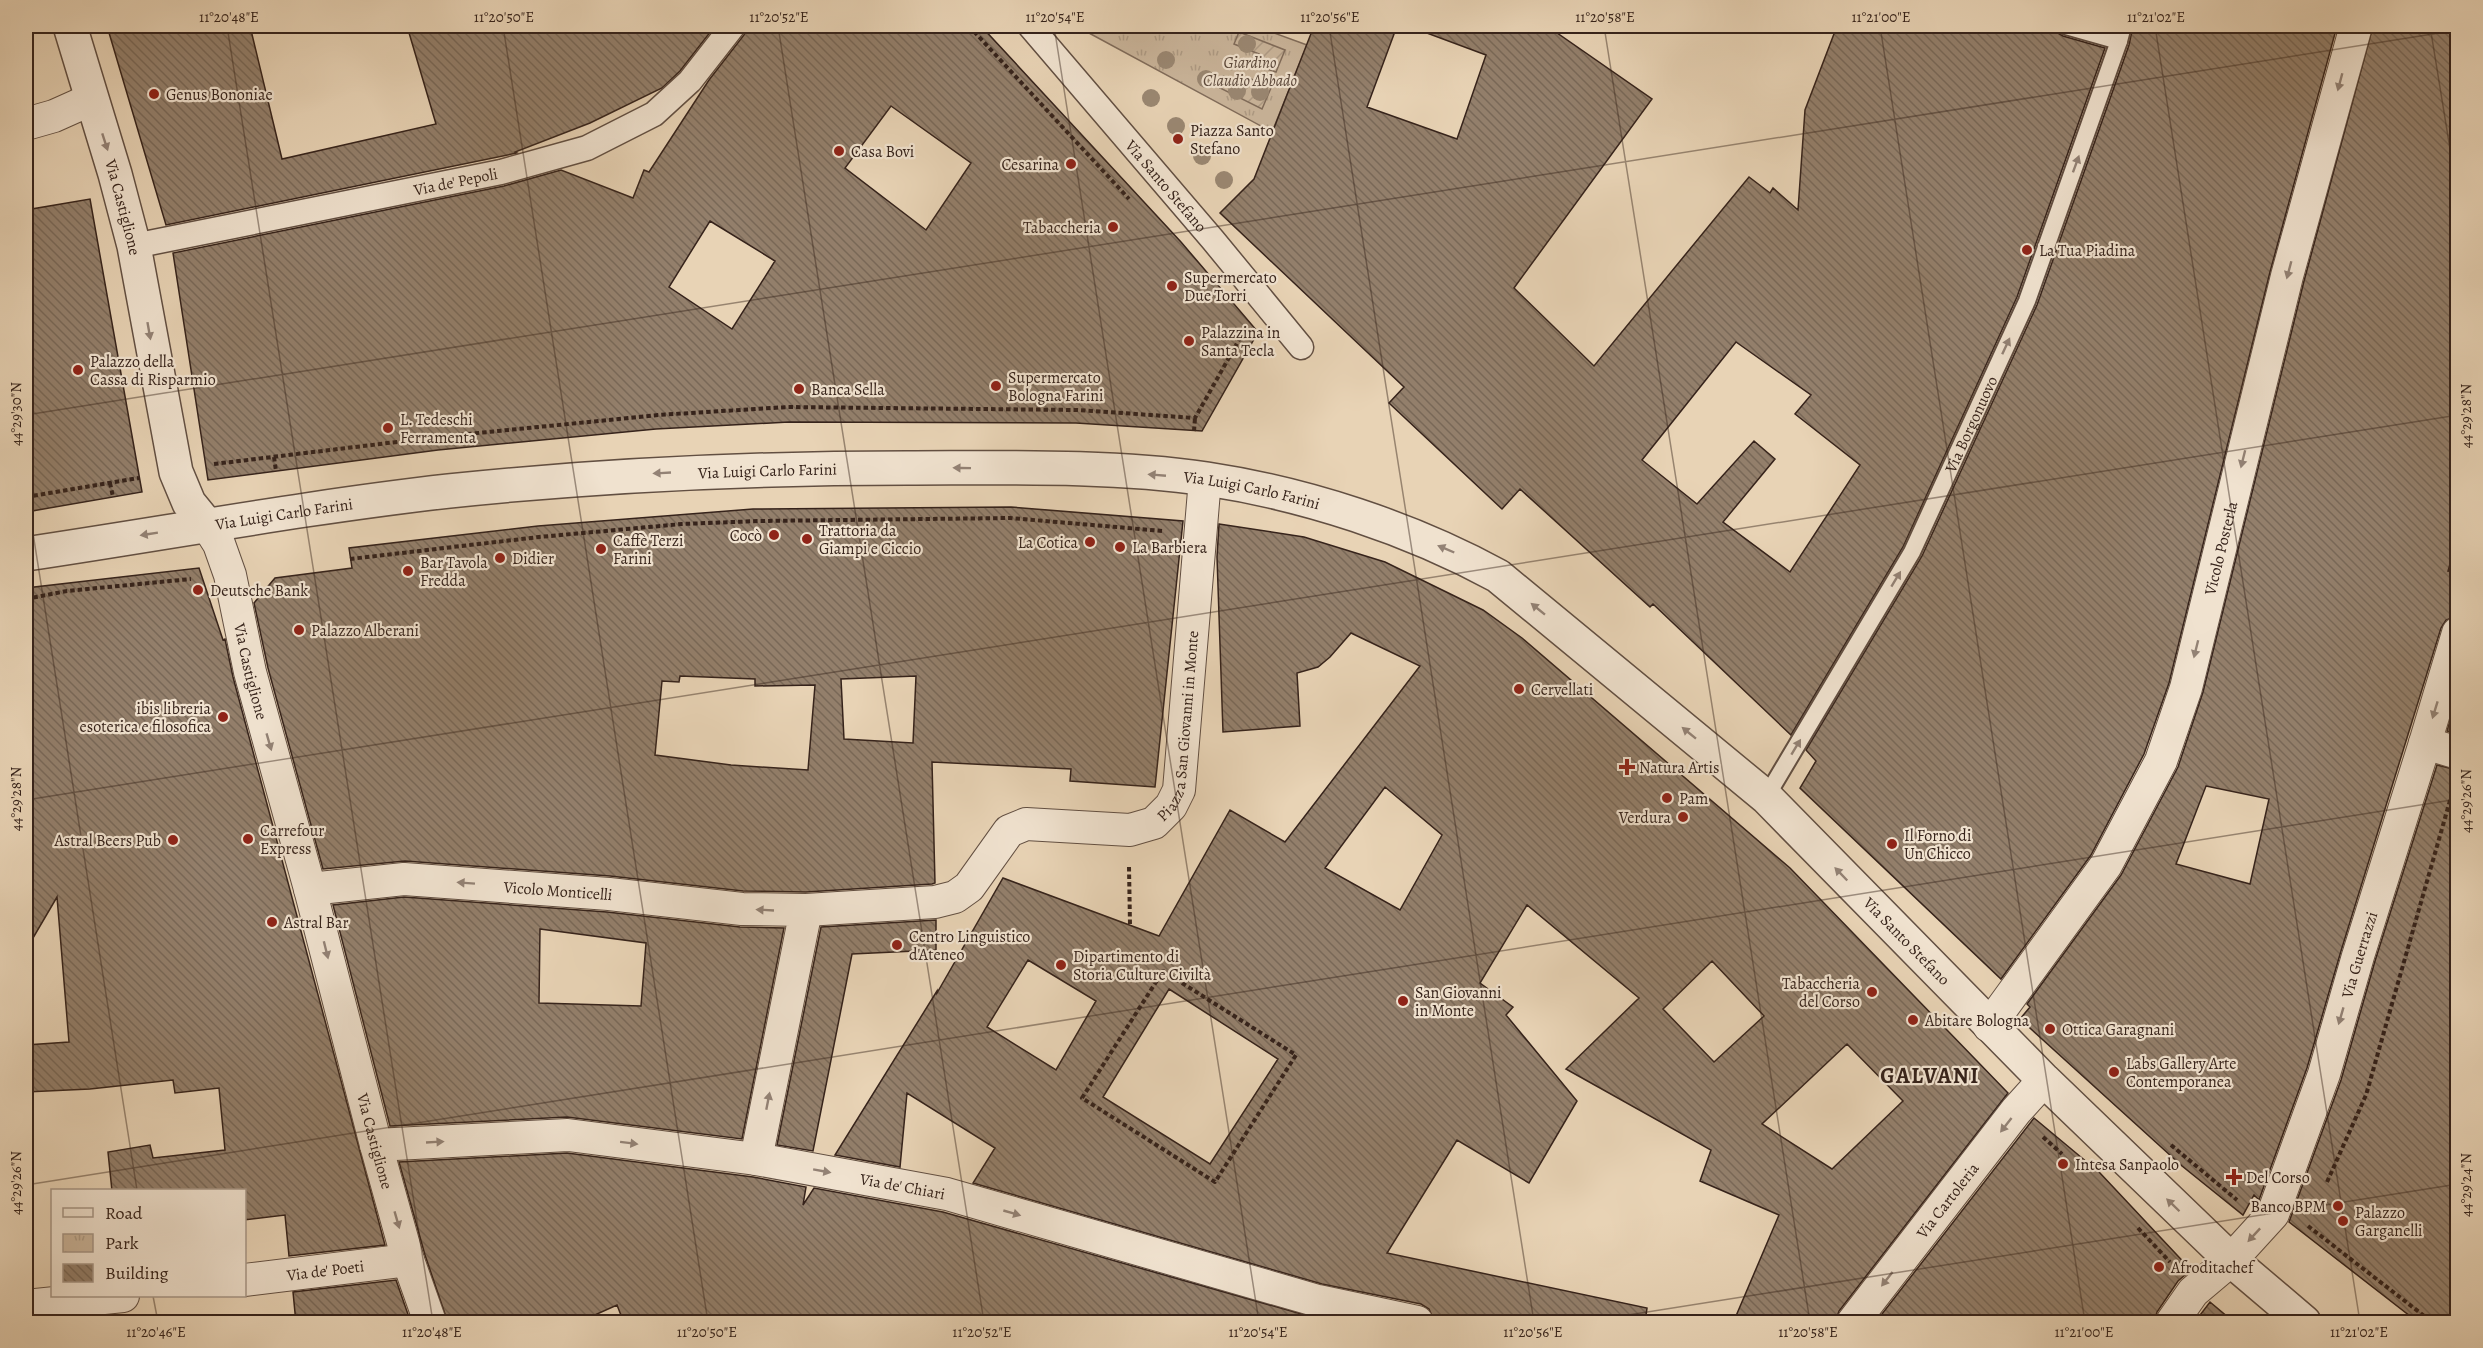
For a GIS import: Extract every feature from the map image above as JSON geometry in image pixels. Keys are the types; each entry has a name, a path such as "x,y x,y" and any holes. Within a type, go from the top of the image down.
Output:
{"street":[{"name":"Via Castiglione","path":"70,26 115,174 134,246 176,472 189,503 219,544 230,575 253,684 310,889 376,1145 408,1260 430,1323"},
{"name":"Via de' Pepoli","path":"134,246 501,172 586,148 654,114 690,81 733,26"},
{"name":"Via Santo Stefano","path":"1030,26 1301,347"},
{"name":"Vicolo Posterla","path":"1989,1026 2106,865 2165,752 2186,688 2287,276 2356,26"},
{"path":"26,124 54,116 92,99"},
{"name":"Via Luigi Carlo Farini","path":"26,554 207,525 448,492 658,473 776,468 935,468 1116,471 1205,479 1322,504 1419,538 1461,556 1498,576"},
{"name":"Piazza San Giovanni in Monte","path":"935,902 955,897 969,887 1008,831 1026,824 1130,830 1154,824 1171,806 1179,790 1205,479"},
{"name":"Via Santo Stefano","path":"1498,576 1766,797 2044,1080 2231,1260 2304,1323"},
{"name":"Via Guerrazzi","path":"2172,1323 2193,1292 2231,1260 2273,1214 2301,1143 2324,1074 2457,633"},
{"path":"2425,743 2457,753"},
{"name":"Vicolo Monticelli","path":"310,889 404,879 609,894 742,909 806,910 935,902"},
{"path":"756,1159 806,910"},
{"name":"Via Cartoleria","path":"1853,1323 2016,1112 2044,1080"},
{"name":"Via de' Chiari","path":"376,1145 568,1135 756,1159 947,1194 1318,1301 1417,1323"},
{"name":"Via de' Poeti","path":"246,1281 408,1260"},
{"path":"26,1306 113,1297"}],"lane":[{"path":"2066,26 2121,33"},
{"name":"Via Borgonuovo","path":"1766,797 1912,552 2027,301 2121,33"}],"path":[{"path":"969,26 1136,206"},
{"path":"1194,431 1195,418 1245,332 1238,324"},
{"path":"206,466 438,437 658,415 788,407 1077,410 1195,418"},
{"path":"274,457 276,471"},
{"path":"26,497 139,478"},
{"path":"110,483 112,497"},
{"path":"350,559 550,536 682,524 759,521 1010,518 1172,532"},
{"path":"26,599 67,591 195,579"},
{"path":"2325,1187 2366,1095 2454,786"},
{"path":"1130,830 1128,913 1130,925"},
{"path":"1163,971 1296,1055 1215,1182 1082,1098 1147,997 1163,971"},
{"path":"2037,1132 2063,1155"},
{"path":"2169,1144 2238,1201"},
{"path":"2224,1200 2230,1194"},
{"path":"2307,1226 2312,1216"},
{"path":"2301,1221 2432,1323"},
{"path":"2133,1223 2174,1267"}],"green space":[{"name":"Giardino Claudio Abbado","path":"1076,26 1255,26 1307,45 1272,132"},
{"path":"1239,32 1285,50 1276,72 1255,65 1259,54 1234,44"},
{"path":"1223,76 1245,87 1249,78 1271,88 1262,109 1218,87"}],"building":[{"path":"107,26 250,26 282,159 436,124 407,26 715,26 680,71 662,88 590,123 515,152 517,153 166,225"},
{"path":"747,26 981,26 1181,242 1258,332 1202,431 1076,423 789,422 656,429 438,450 208,480 173,253 504,186 561,170 633,198 644,170 649,172 709,80 744,35","holes":["891,106 971,163 926,230 845,168","710,221 775,261 732,329 669,287"]},
{"path":"1314,26 1397,26 1367,107 1457,139 1486,55 1416,29 1416,26 1547,26 1652,99 1514,288 1594,366 1749,177 1770,193 1773,188 1798,210 1805,110 1837,26 2056,26 2058,33 2063,36 2105,48 2017,297 1903,547 1791,735 1653,604 1650,607 1520,489 1502,509 1389,403 1404,387 1220,213 1254,179","holes":["1736,342 1811,395 1795,414 1860,465 1790,572 1723,522 1775,459 1754,441 1697,504 1642,460"]},
{"path":"2133,26 2337,26 2270,272 2169,683 2144,754 2091,855 2001,979 1800,788 1816,761 1806,750 1922,556 2037,305 2129,45"},
{"path":"2373,26 2457,26 2457,539 2448,571 2457,572 2457,616 2446,620 2441,628 2307,1068 2259,1200 2254,1195 2243,1215 2182,1166 2020,1019 2030,1007 2027,1004 2121,875 2178,767 2203,692 2304,281","holes":["2206,786 2269,799 2250,884 2176,864"]},
{"name":"Palazzo della Cassa di Risparmio","path":"90,199 142,492 26,512 26,210"},
{"path":"1011,507 1183,521 1155,787 1070,781 1071,769 932,762 935,883 932,884 806,892 743,891 610,876 405,861 323,869 268,668 254,603 275,578 352,568 349,548 538,526 753,509","holes":["680,676 755,679 755,686 815,685 808,770 731,765 655,755 662,681 679,682","916,676 913,743 844,739 841,679"]},
{"path":"1219,524 1304,537 1385,562 1483,610 1522,638 1790,868 2008,1093 1839,1311 1835,1323 1733,1323 1779,1215 1700,1181 1711,1150 1566,1069 1639,998 1527,905 1480,983 1513,1007 1506,1015 1577,1101 1529,1183 1457,1140 1387,1253 1647,1308 1645,1323 1435,1323 1429,1309 1421,1304 1322,1284 973,1183 995,1148 907,1093 900,1167 835,1155 937,991 937,993 1003,878 1159,936 1230,810 1285,842 1420,666 1351,633 1318,667 1297,673 1300,726 1223,732 1217,557","holes":["1385,787 1442,835 1400,910 1325,868","1028,960 1096,1001 1056,1070 987,1027","1712,961 1764,1016 1714,1062 1663,1009","1169,989 1278,1059 1210,1164 1103,1097","1847,1044 1903,1101 1832,1169 1762,1124"]},
{"path":"199,568 223,640 225,639 233,677 385,1245 289,1256 285,1215 246,1220 246,1189 112,1189 108,1152 150,1145 153,1158 225,1150 219,1088 175,1093 173,1080 90,1089 26,1092 26,1045 69,1042 57,897 26,950 26,588"},
{"path":"2457,697 2457,734 2447,731"},
{"path":"2437,765 2457,770 2457,1323 2419,1323 2289,1222 2341,1080 2375,961"},
{"path":"404,897 607,912 740,927 784,928 742,1139 567,1117 390,1126 333,905","holes":["540,929 646,943 641,1006 539,1003"]},
{"path":"936,920 936,950 852,954 813,1151 777,1145 821,927"},
{"path":"2034,1118 2100,1173 2191,1270 2178,1281 2157,1312 2154,1323 2012,1323 1996,1320 1994,1323 1875,1323"},
{"path":"567,1153 753,1177 806,1187 803,1205 814,1188 943,1212 1333,1323 624,1323 617,1305 577,1323 448,1323 425,1255 399,1162"},
{"path":"396,1280 411,1323 296,1323 293,1292"},
{"path":"2210,1302 2235,1323 2194,1323"}],"place":[{"name":"Genus Bononiae","path":"154,94"},
{"name":"Piazza Santo Stefano","path":"1178,139"},
{"name":"Casa Bovi","path":"839,151"},
{"name":"Cesarina","path":"1071,164"},
{"name":"Tabaccheria","path":"1113,227"},
{"name":"La Tua Piadina","path":"2027,250"},
{"name":"Supermercato Due Torri","path":"1172,286"},
{"name":"Palazzina in Santa Tecla","path":"1189,341"},
{"name":"Palazzo della Cassa di Risparmio","path":"78,370"},
{"name":"Supermercato Bologna Farini","path":"996,386"},
{"name":"Banca Sella","path":"799,389"},
{"name":"L. Tedeschi Ferramenta","path":"388,428"},
{"name":"Cocò","path":"774,535"},
{"name":"Trattoria da Giampi e Ciccio","path":"807,539"},
{"name":"La Cotica","path":"1090,542"},
{"name":"La Barbiera","path":"1120,547"},
{"name":"Caffè Terzi Farini","path":"601,549"},
{"name":"Didier","path":"500,558"},
{"name":"Bar Tavola Fredda","path":"408,571"},
{"name":"Deutsche Bank","path":"198,590"},
{"name":"Palazzo Alberani","path":"299,630"},
{"name":"Cervellati","path":"1519,689"},
{"name":"ibis libreria esoterica e filosofica","path":"223,717"},
{"name":"Natura Artis","path":"1627,767"},
{"name":"Pam","path":"1667,798"},
{"name":"Verdura","path":"1683,817"},
{"name":"Carrefour Express","path":"248,839"},
{"name":"Astral Beers Pub","path":"173,840"},
{"name":"Il Forno di Un Chicco","path":"1892,844"},
{"name":"Astral Bar","path":"272,922"},
{"name":"Centro Linguistico d'Ateneo","path":"897,945"},
{"name":"Dipartimento di Storia Culture Civiltà","path":"1061,965"},
{"name":"Tabaccheria del Corso","path":"1872,992"},
{"name":"San Giovanni in Monte","path":"1403,1001"},
{"name":"Abitare Bologna","path":"1913,1020"},
{"name":"Ottica Garagnani","path":"2050,1029"},
{"name":"Labs Gallery Arte Contemporanea","path":"2114,1072"},
{"name":"Intesa Sanpaolo","path":"2063,1164"},
{"name":"Del Corso","path":"2234,1177"},
{"name":"Banco BPM","path":"2338,1206"},
{"name":"Palazzo Garganelli","path":"2343,1221"},
{"name":"Afroditachef","path":"2159,1267"}],"district":[{"name":"GALVANI","path":"1930,1075"}]}
